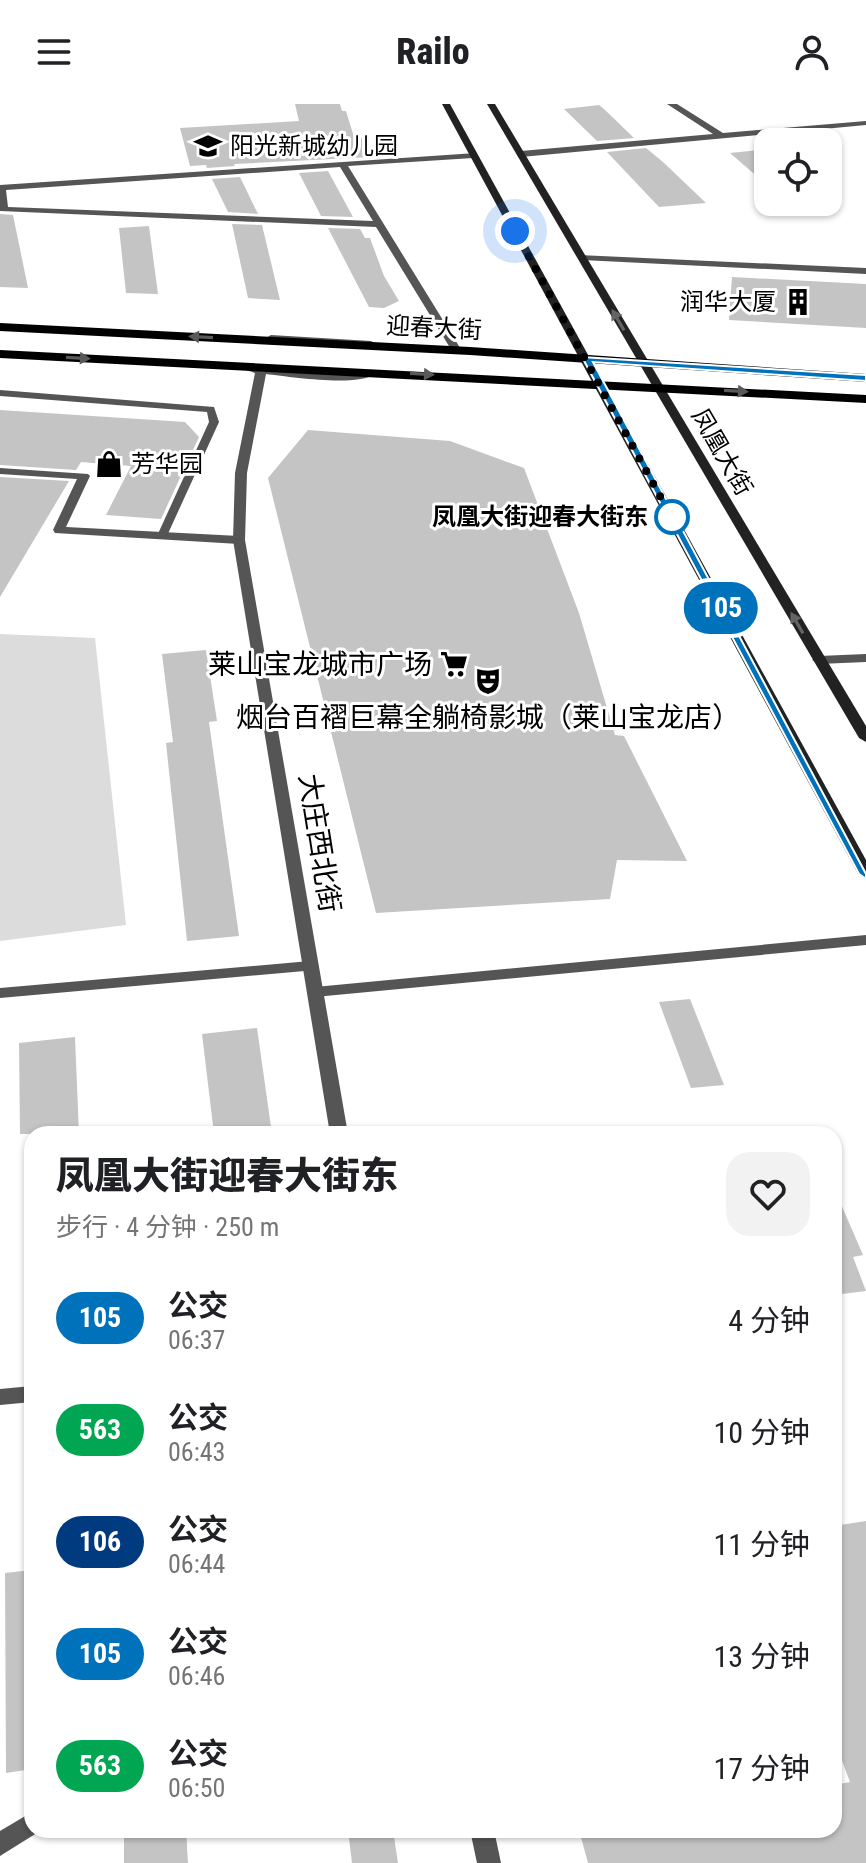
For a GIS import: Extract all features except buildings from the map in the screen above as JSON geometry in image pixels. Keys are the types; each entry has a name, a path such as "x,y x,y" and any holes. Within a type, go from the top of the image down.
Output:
{"main road":[{"path":"446,104 866,874"},
{"name":"凤凰大街","path":"491,104 866,738"},
{"name":"迎春大街","path":"0,327 393,347 866,378"},
{"name":"迎春大街","path":"0,354 866,399"}],"street":[{"path":"671,104 722,136"},
{"path":"521,154 866,123"},
{"path":"377,224 4,210 1,189 473,155"},
{"path":"344,167 457,351"},
{"path":"582,257 866,271"},
{"path":"218,365 336,377 391,372"},
{"name":"大庄西北街","path":"261,371 241,473 239,540 338,1126"},
{"path":"0,471 84,476 59,530 239,540"},
{"path":"819,660 866,658"},
{"path":"315,992 866,940"},
{"path":"0,993 310,966"},
{"path":"0,1397 24,1395"},
{"path":"0,1845 24,1828"},
{"path":"484,1838 489,1863"}],"lane":[{"path":"0,393 211,409 214,422 162,536"}],"shaded area":[{"path":"0,634 95,638 126,925 0,941"}],"bus line":[{"name":"105","path":"866,378 586,359 866,874"}],"place":[{"name":"阳光新城幼儿园","path":"208,146"},
{"name":"润华大厦","path":"798,302"},
{"name":"芳华园","path":"109,464"},
{"name":"凤凰大街迎春大街东","path":"672,517"},
{"name":"莱山宝龙城市广场","path":"454,664"},
{"name":"烟台百褶巨幕全躺椅影城（莱山宝龙店）","path":"488,681"}],"route":[{"path":"515,231 673,520 672,517"}]}
